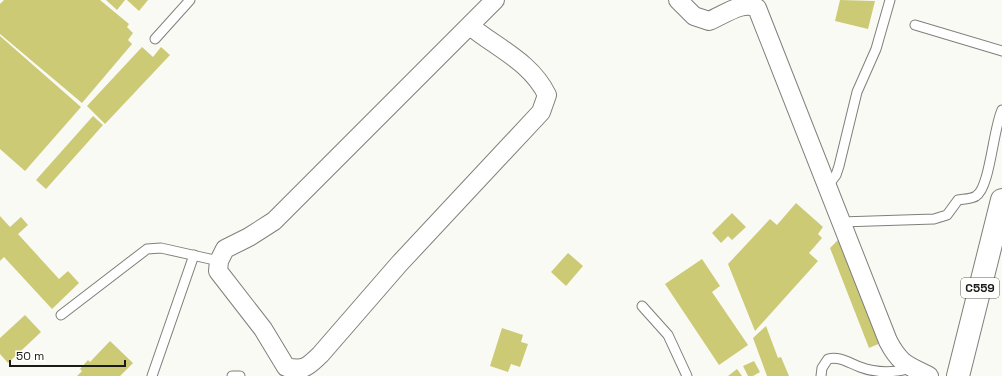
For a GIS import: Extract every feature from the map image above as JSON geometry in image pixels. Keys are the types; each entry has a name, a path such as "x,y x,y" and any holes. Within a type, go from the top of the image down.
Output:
{"main road":[{"name":"C559","path":"958,376 998,229 1002,200"}],"street":[{"path":"470,26 518,60 540,81 547,95 541,112 399,264 307,367 298,370 286,367 246,305 223,279 218,271 219,261 224,249 249,237 274,221 495,0"},
{"path":"678,0 694,16 709,21 745,2 752,4 757,8 888,341 896,357 912,368 929,376"}],"lane":[{"path":"155,39 190,0"},
{"path":"827,187 836,175 857,92 876,49 890,0"},
{"path":"915,25 1002,51"},
{"path":"841,222 934,219 947,215 958,200 975,197 985,185 997,124 1002,110"},
{"path":"61,315 147,249 161,248 219,261"},
{"path":"152,376 194,256"},
{"path":"642,306 668,335 687,376"},
{"path":"821,376 822,368 828,359 834,358 862,368 889,373 912,368"},
{"path":"232,376 240,376"}],"building":[{"path":"4,0 100,0 129,24 127,27 133,33 128,40 132,44 82,103 0,34 0,4"},
{"path":"106,0 125,0 117,10"},
{"path":"127,0 148,0 139,11"},
{"path":"840,0 875,1 868,29 835,21"},
{"path":"0,36 81,107 25,171 0,149"},
{"path":"142,47 153,57 161,47 170,55 105,124 87,106"},
{"path":"93,116 103,125 46,189 36,180"},
{"path":"796,203 823,227 818,234 822,238 809,253 818,261 755,331 728,264 770,219 777,225"},
{"path":"732,213 746,227 732,240 728,236 721,243 712,233"},
{"path":"0,216 10,227 21,217 28,225 18,234 59,279 68,271 79,283 52,309 4,257 0,261"},
{"path":"842,236 883,342 869,348 830,248"},
{"path":"568,253 583,266 566,286 551,272"},
{"path":"702,259 720,286 712,292 748,345 719,365 665,284"},
{"path":"25,315 41,332 8,363 0,354 0,338"},
{"path":"766,326 778,358 781,357 789,376 767,376 753,338"},
{"path":"502,328 523,335 521,342 528,344 520,367 511,364 508,372 490,366"},
{"path":"110,341 133,363 120,376 77,376 82,371 80,369 88,360 90,362"},
{"path":"754,361 760,372 753,376 748,376 743,366"},
{"path":"737,369 742,376 728,376"}]}
